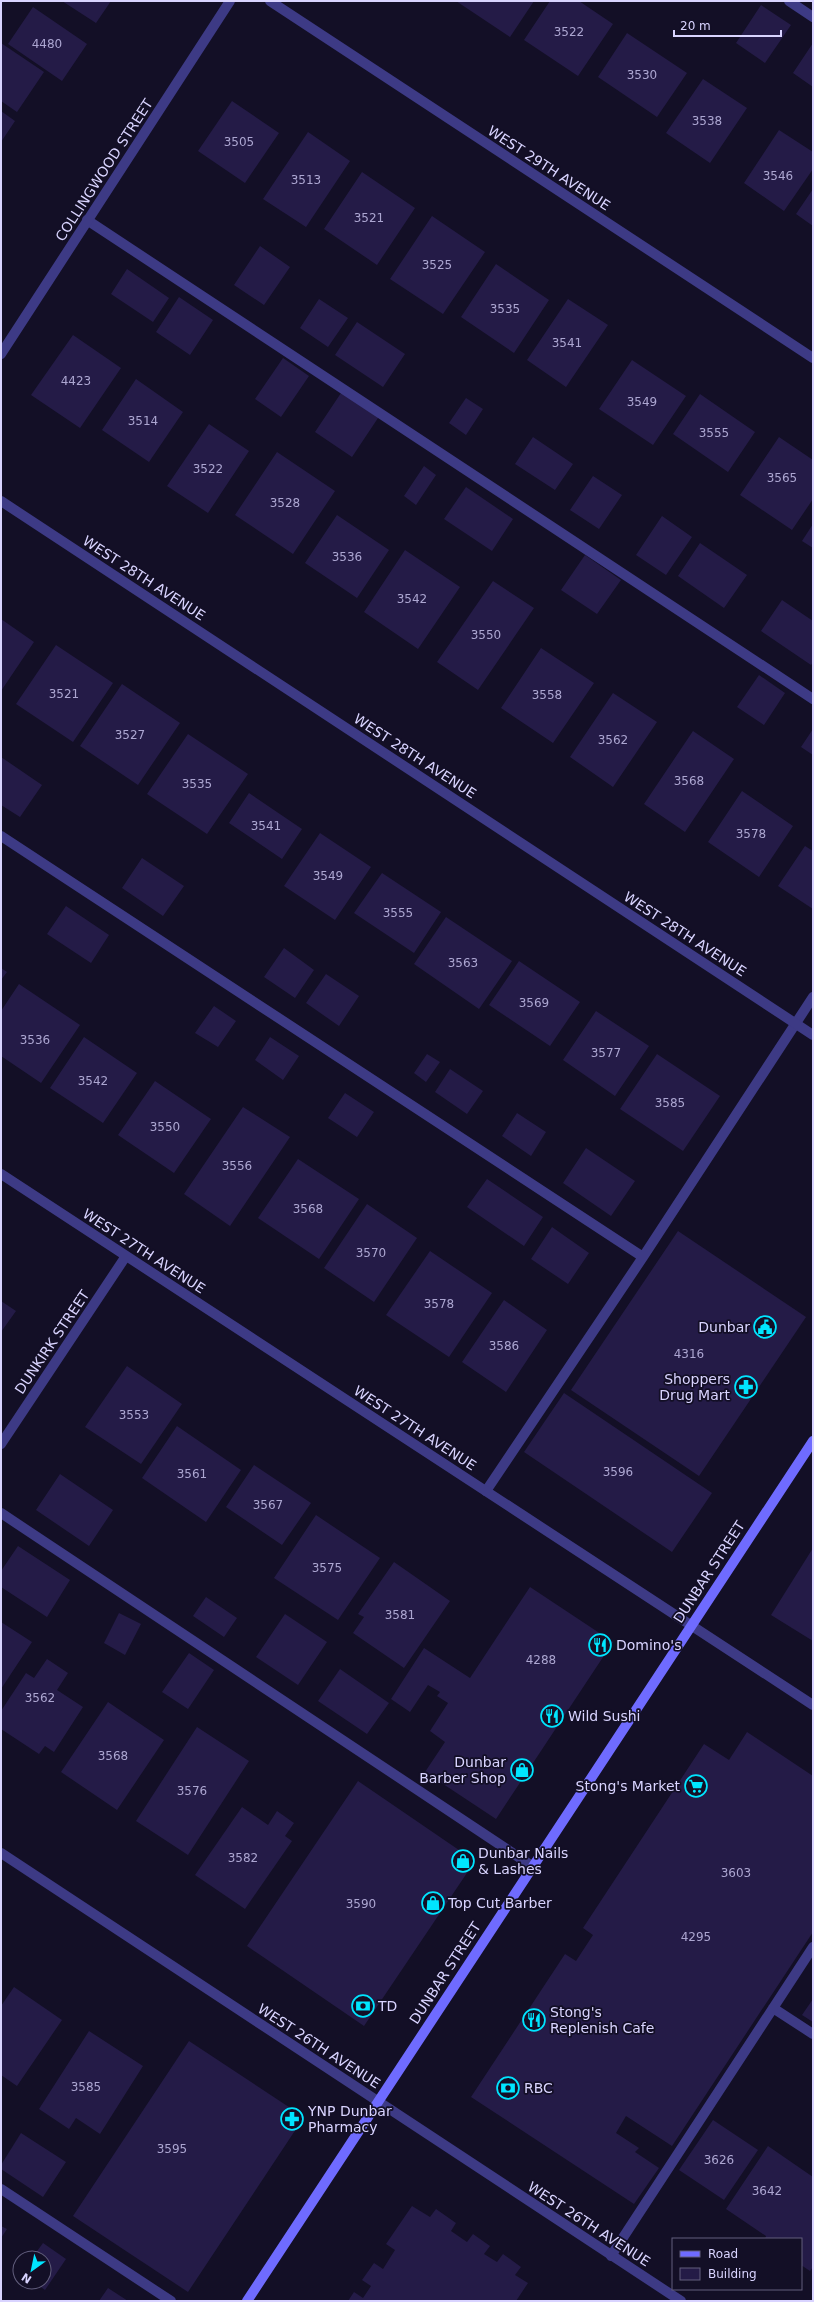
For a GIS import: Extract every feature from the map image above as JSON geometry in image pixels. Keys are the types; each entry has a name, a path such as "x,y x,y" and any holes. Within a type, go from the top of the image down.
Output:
{"main road":[{"name":"DUNBAR STREET","path":"247,2301 813,1441"}],"street":[{"name":"COLLINGWOOD STREET","path":"1,354 230,1"},
{"name":"WEST 29TH AVENUE","path":"270,1 813,358"},
{"path":"789,1 813,17"},
{"path":"87,220 813,699"},
{"name":"WEST 28TH AVENUE","path":"1,501 813,1035"},
{"path":"1,836 643,1257"},
{"path":"486,1491 643,1257 813,997"},
{"name":"WEST 27TH AVENUE","path":"1,1174 813,1705"},
{"name":"DUNKIRK STREET","path":"1,1444 126,1256"},
{"path":"1,1513 532,1866"},
{"name":"WEST 26TH AVENUE","path":"1,1853 681,2301"},
{"path":"611,2256 813,1947"},
{"path":"773,2008 813,2034"},
{"path":"1,2189 171,2301"}],"building":[{"path":"62,1 111,1 96,23"},
{"path":"456,1 534,1 510,37"},
{"path":"550,1 579,1 613,24 578,76 524,40"},
{"path":"761,5 791,25 765,63 736,43"},
{"path":"33,7 87,44 62,81 8,44"},
{"path":"627,33 687,73 657,117 598,77"},
{"path":"1,43 44,72 17,112 1,101"},
{"path":"813,43 813,87 793,73"},
{"path":"703,79 747,108 710,163 666,133"},
{"path":"232,101 279,133 245,183 198,151"},
{"path":"1,111 15,121 1,142"},
{"path":"779,130 813,152 813,169 784,211 744,183"},
{"path":"308,132 350,161 306,227 263,199"},
{"path":"362,172 415,208 377,265 324,229"},
{"path":"813,189 813,226 796,214"},
{"path":"432,216 485,252 443,314 390,279"},
{"path":"260,246 290,267 264,305 234,285"},
{"path":"496,264 549,300 514,353 461,317"},
{"path":"127,269 169,298 153,322 111,294"},
{"path":"179,297 213,320 190,355 156,332"},
{"path":"319,299 348,318 328,347 300,328"},
{"path":"568,299 608,325 566,387 527,360"},
{"path":"357,322 405,354 383,387 335,355"},
{"path":"73,335 121,368 80,428 31,395"},
{"path":"283,358 309,376 281,417 255,399"},
{"path":"632,360 686,396 653,445 599,409"},
{"path":"136,379 183,412 149,462 102,430"},
{"path":"343,390 380,415 352,457 315,432"},
{"path":"700,394 755,432 728,472 673,434"},
{"path":"466,398 483,409 466,435 449,423"},
{"path":"209,424 249,451 208,513 167,486"},
{"path":"533,437 573,464 555,490 515,464"},
{"path":"779,437 813,460 813,499 792,530 740,495"},
{"path":"277,452 335,491 293,554 235,515"},
{"path":"424,466 436,475 416,505 404,496"},
{"path":"593,476 622,495 599,529 570,510"},
{"path":"466,487 513,519 492,551 444,519"},
{"path":"337,515 389,550 357,598 305,563"},
{"path":"662,516 692,537 666,575 636,555"},
{"path":"813,524 813,548 802,541"},
{"path":"700,543 747,575 724,608 678,576"},
{"path":"405,550 460,587 418,649 364,612"},
{"path":"585,555 621,580 597,614 561,590"},
{"path":"493,581 534,608 478,690 437,662"},
{"path":"782,600 813,621 813,662 811,665 761,631"},
{"path":"1,619 34,642 1,691"},
{"path":"56,645 113,683 73,742 16,704"},
{"path":"541,648 594,683 553,743 501,708"},
{"path":"759,675 785,693 764,725 737,707"},
{"path":"122,684 180,723 138,785 80,746"},
{"path":"613,693 657,722 613,787 570,757"},
{"path":"813,729 813,755 801,747"},
{"path":"693,731 734,759 685,832 644,804"},
{"path":"188,734 248,774 207,834 147,794"},
{"path":"1,757 42,785 20,817 1,805"},
{"path":"742,791 793,826 759,877 708,842"},
{"path":"249,793 302,829 282,859 229,823"},
{"path":"320,833 371,867 335,920 284,886"},
{"path":"805,846 813,851 813,909 778,886"},
{"path":"142,858 184,886 163,916 122,888"},
{"path":"382,873 441,912 414,953 354,913"},
{"path":"66,906 109,935 91,963 47,934"},
{"path":"446,917 512,961 479,1009 414,964"},
{"path":"284,948 314,970 295,998 264,977"},
{"path":"519,961 580,1002 550,1046 489,1005"},
{"path":"1,968 7,972 1,980"},
{"path":"326,974 359,996 339,1026 306,1003"},
{"path":"19,984 80,1025 41,1083 1,1056 1,1011"},
{"path":"214,1006 236,1021 218,1047 195,1033"},
{"path":"596,1011 649,1046 615,1096 563,1060"},
{"path":"84,1037 137,1073 103,1123 50,1088"},
{"path":"270,1037 299,1056 283,1080 255,1060"},
{"path":"427,1054 440,1062 426,1082 414,1073"},
{"path":"657,1054 720,1096 683,1151 620,1109"},
{"path":"450,1069 483,1091 467,1114 435,1092"},
{"path":"155,1081 211,1119 174,1173 118,1135"},
{"path":"345,1093 374,1112 357,1137 328,1118"},
{"path":"243,1107 290,1137 230,1226 184,1194"},
{"path":"517,1113 546,1132 531,1156 502,1136"},
{"path":"586,1148 635,1181 611,1216 563,1183"},
{"path":"298,1159 359,1199 319,1259 258,1218"},
{"path":"487,1179 543,1217 524,1246 467,1207"},
{"path":"367,1204 417,1238 374,1302 324,1268"},
{"path":"552,1227 589,1253 568,1284 531,1259"},
{"path":"678,1231 806,1317 699,1476 571,1390"},
{"path":"430,1251 492,1293 449,1357 386,1315"},
{"path":"504,1300 547,1330 506,1392 462,1362"},
{"path":"1,1301 16,1311 1,1332"},
{"path":"127,1366 182,1404 141,1464 85,1427"},
{"path":"564,1393 712,1493 672,1552 524,1452"},
{"path":"177,1426 241,1470 206,1522 142,1478"},
{"path":"254,1465 311,1503 282,1545 226,1507"},
{"path":"60,1474 113,1510 89,1546 36,1510"},
{"path":"316,1515 380,1558 338,1620 274,1578"},
{"path":"18,1546 70,1580 47,1617 1,1587 1,1571"},
{"path":"813,1548 813,1641 771,1615"},
{"path":"394,1562 450,1601 404,1668 353,1633 364,1617 358,1614"},
{"path":"530,1587 613,1642 496,1819 425,1772 445,1742 430,1731 448,1703 437,1696 440,1692 428,1685 410,1712 391,1699 424,1648 470,1678"},
{"path":"206,1597 237,1618 224,1637 193,1616"},
{"path":"119,1613 141,1624 125,1655 104,1643"},
{"path":"285,1614 327,1642 298,1685 256,1657"},
{"path":"1,1622 32,1642 1,1689"},
{"path":"189,1653 214,1670 188,1709 162,1692"},
{"path":"47,1659 68,1673 57,1690 83,1707 54,1752 45,1746 39,1754 1,1729 1,1711 26,1673 34,1678"},
{"path":"340,1669 389,1703 367,1734 318,1701"},
{"path":"108,1702 164,1740 117,1810 61,1772"},
{"path":"197,1727 249,1761 188,1855 136,1821"},
{"path":"747,1732 813,1776 813,1932 672,2146 626,2116 616,2133 639,2148 635,2152 659,2168 634,2204 471,2097 565,1954 576,1961 593,1935 583,1928 704,1744 729,1760"},
{"path":"358,1781 475,1861 364,2026 247,1946"},
{"path":"242,1807 268,1825 277,1811 294,1823 285,1836 292,1841 245,1909 195,1875"},
{"path":"14,1987 62,2020 17,2086 1,2075 1,2006"},
{"path":"813,1999 813,2022 802,2015"},
{"path":"89,2031 143,2066 100,2134 76,2118 69,2129 39,2109"},
{"path":"189,2041 304,2117 188,2292 73,2216"},
{"path":"713,2120 758,2150 724,2200 679,2170"},
{"path":"21,2133 66,2162 43,2197 1,2169 1,2165"},
{"path":"768,2146 813,2177 813,2267 810,2271 802,2266 802,2238 765,2238 766,2236 726,2209"},
{"path":"412,2206 430,2217 436,2209 456,2223 451,2231 467,2242 473,2234 490,2246 484,2254 497,2262 503,2254 521,2267 515,2275 528,2283 516,2301 348,2301 354,2292 363,2298 371,2286 362,2280 374,2263 383,2269 395,2250 386,2244"},
{"path":"1,2226 7,2229 1,2238"},
{"path":"43,2243 66,2259 52,2280 52,2250 38,2250"},
{"path":"108,2288 128,2301 99,2301"}],"place":[{"name":"Dunbar","path":"765,1327"},
{"name":"Shoppers Drug Mart","path":"746,1387"},
{"name":"Domino's","path":"600,1645"},
{"name":"Wild Sushi","path":"552,1716"},
{"name":"Dunbar Barber Shop","path":"522,1770"},
{"name":"Stong's Market","path":"696,1786"},
{"name":"Dunbar Nails & Lashes","path":"463,1861"},
{"name":"Top Cut Barber","path":"433,1903"},
{"name":"TD","path":"363,2006"},
{"name":"Stong's Replenish Cafe","path":"534,2020"},
{"name":"RBC","path":"508,2088"},
{"name":"YNP Dunbar Pharmacy","path":"292,2119"}]}
